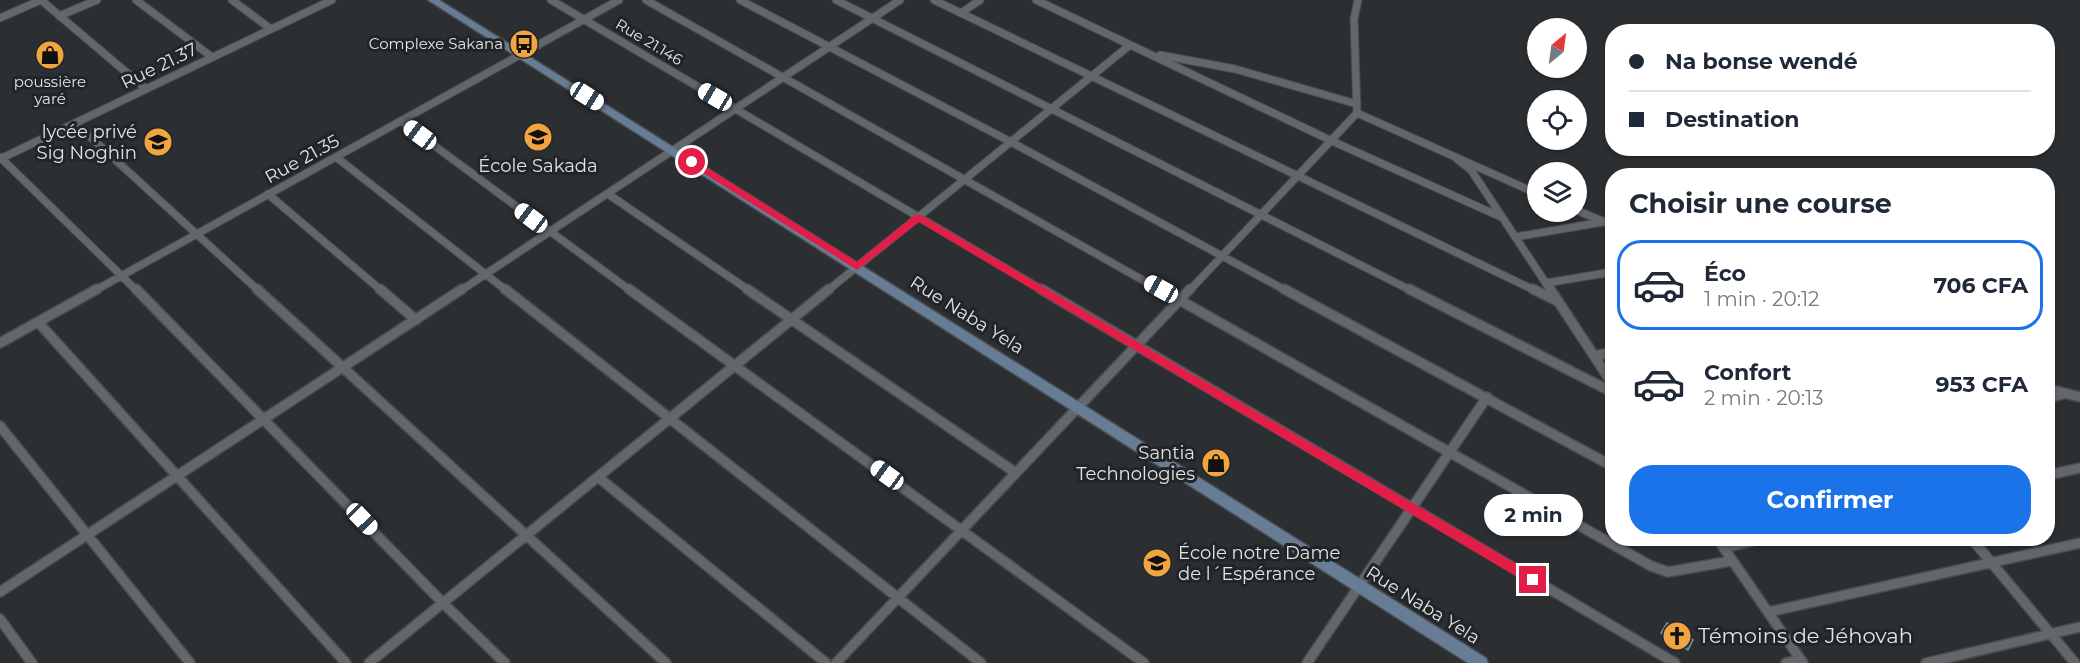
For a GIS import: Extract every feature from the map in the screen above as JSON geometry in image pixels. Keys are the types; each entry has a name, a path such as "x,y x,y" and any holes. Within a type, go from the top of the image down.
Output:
{"street":[{"path":"0,18 41,0 146,89"},
{"path":"59,16 97,0"},
{"path":"136,0 212,57"},
{"path":"232,0 271,29"},
{"name":"Rue 21.37","path":"0,158 332,0"},
{"name":"Rue Naba Yela","path":"433,0 674,150 1481,663"},
{"name":"Rue 21.146","path":"551,0 1675,663"},
{"name":"Rue 21.35","path":"0,343 619,0"},
{"path":"646,0 1605,540"},
{"path":"740,0 1011,142 1605,462"},
{"path":"836,0 1605,388"},
{"path":"0,592 609,194 734,108 900,0"},
{"path":"934,0 1557,301"},
{"path":"961,13 980,0"},
{"path":"1036,0 1332,141 1502,217"},
{"path":"836,663 1332,141 1357,109 1354,19 1358,0"},
{"path":"369,663 1130,45"},
{"path":"1153,54 1193,58 1264,75 1357,109 1457,159 1527,189"},
{"path":"401,121 550,232 1144,663"},
{"path":"75,123 528,534 666,663"},
{"path":"336,157 981,663"},
{"path":"0,158 122,275 443,603 505,663"},
{"path":"1457,159 1471,170 1605,372"},
{"path":"268,194 416,320"},
{"path":"609,194 791,321 1017,473"},
{"path":"1587,215 1603,222"},
{"path":"1515,237 1603,222"},
{"path":"1546,283 1605,273"},
{"path":"38,322 346,663"},
{"path":"1594,356 1605,354"},
{"path":"2055,391 2080,398"},
{"path":"2055,396 2064,394"},
{"path":"1307,663 1487,397"},
{"path":"0,426 190,663"},
{"path":"2055,473 2080,468"},
{"path":"598,477 826,663"},
{"path":"1768,612 2080,543"},
{"path":"1616,546 1660,571 1686,570 1731,561"},
{"path":"1732,546 1724,548 1731,561 1802,662"},
{"path":"1978,546 2075,663"},
{"path":"0,619 32,663"},
{"path":"1926,663 2080,627"},
{"path":"1786,663 1802,662"}],"building":[{"name":"Témoins de Jéhovah","path":"1667,623 1693,640 1688,650 1661,633"}],"place":[{"name":"Complexe Sakana","path":"524,44"},
{"name":"poussière yaré","path":"50,55"},
{"name":"École Sakada","path":"538,137"},
{"name":"lycée privé Sig Noghin","path":"158,142"},
{"name":"Santia Technologies","path":"1216,463"},
{"name":"École notre Dame de l´Espérance","path":"1157,563"},
{"name":"Témoins de Jéhovah","path":"1677,636"}],"route":[{"path":"692,162 857,267 918,217 1533,580"}]}
